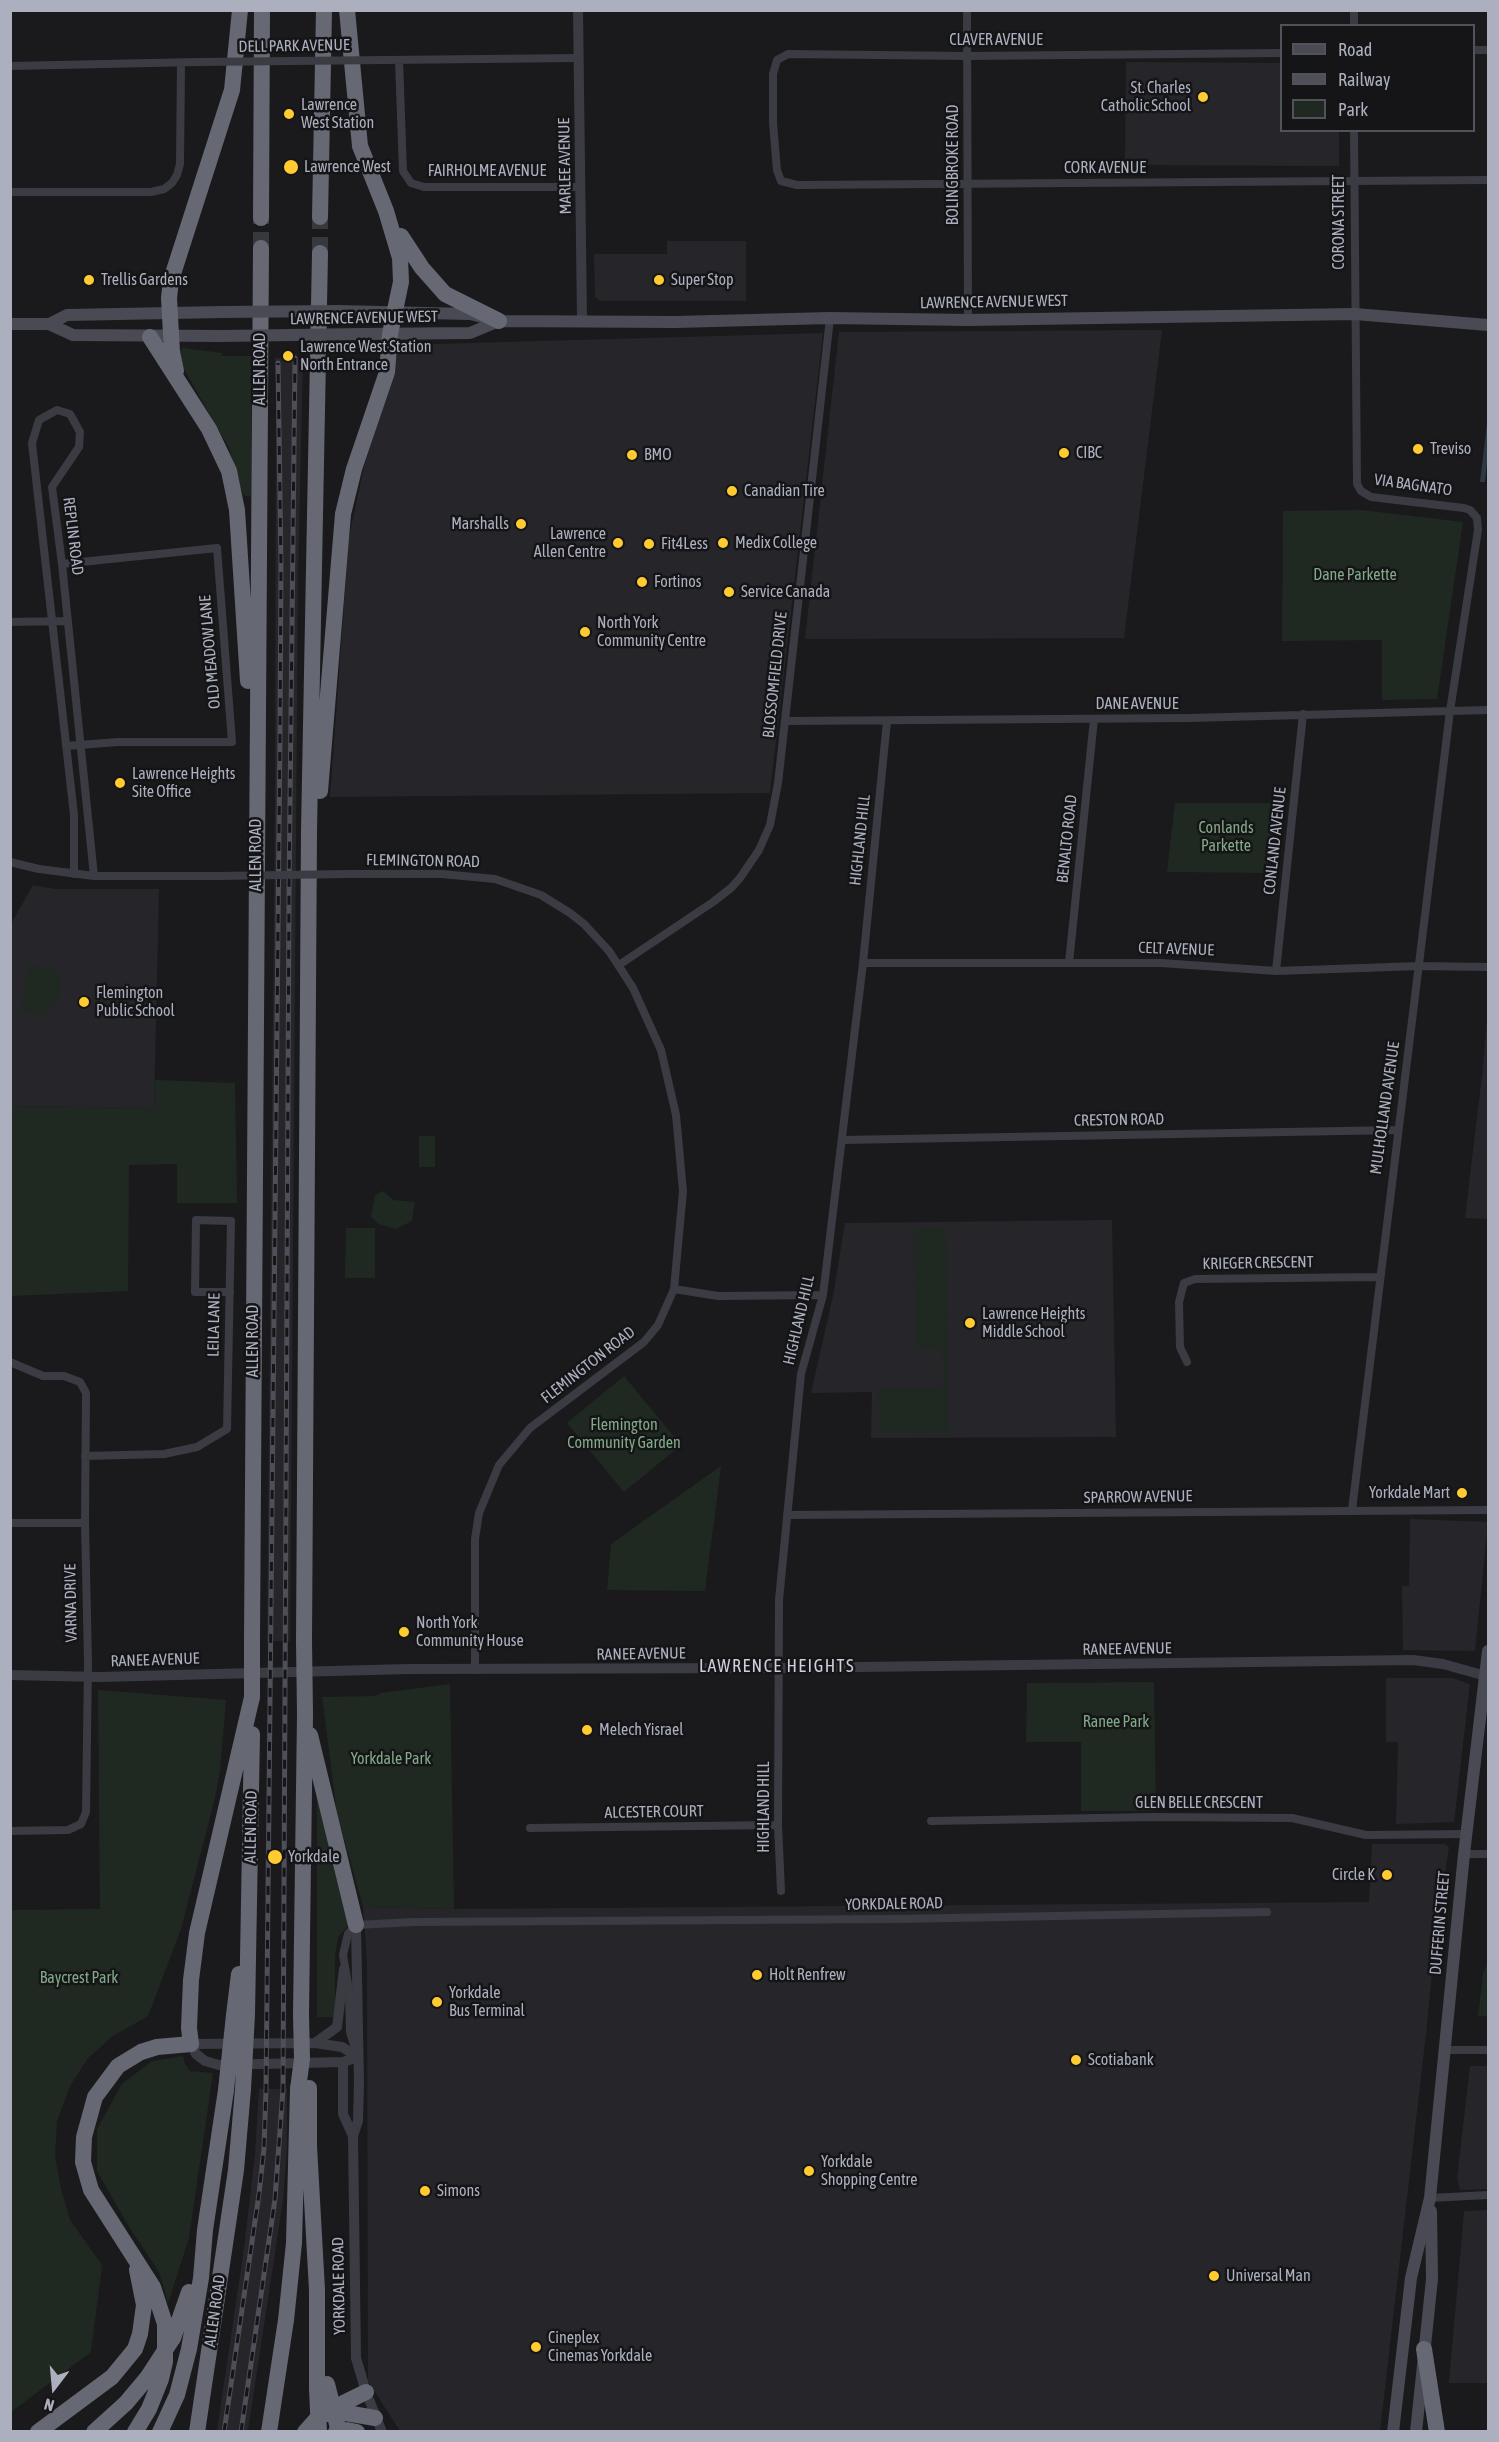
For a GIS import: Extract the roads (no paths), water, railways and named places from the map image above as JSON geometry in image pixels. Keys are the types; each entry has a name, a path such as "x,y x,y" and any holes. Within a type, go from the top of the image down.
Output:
{"highway":[{"path":"180,382 174,365 170,312 171,280 232,90 240,10"},
{"path":"261,218 262,10"},
{"path":"320,217 324,10"},
{"path":"309,830 318,818 343,514 354,469 387,372 390,334 401,282 400,258 386,211 360,146 346,10"},
{"path":"386,211 412,255 445,294 499,321"},
{"name":"ALLEN ROAD","path":"197,2432 236,2170 234,2090 250,1890 261,248"},
{"path":"319,2432 322,2387 309,2146 303,2089 301,2014 309,830 320,253"},
{"path":"150,337 209,429 229,471 237,510 256,832"},
{"path":"135,2432 149,2409 161,2379 165,2362 165,2324 153,2287 95,2197 86,2174 83,2149 90,2110 101,2086 118,2066 128,2058 157,2047 191,2044 189,2028 191,1980 197,1933 252,1697"},
{"path":"304,1714 356,1925"},
{"path":"269,2432 286,2320 295,2234 303,2089"},
{"path":"94,2432 126,2403 147,2378 173,2338 186,2306 205,2230 234,2090"},
{"path":"160,2432 174,2405 185,2366 201,2278 205,2230"},
{"path":"38,2432 112,2377 135,2349 143,2318 143,2293 132,2257 119,2235"},
{"path":"1424,2349 1437,2432"},
{"path":"322,2387 338,2432 347,2430 357,2432"},
{"path":"305,2432 321,2414 366,2392"},
{"path":"321,2414 346,2413 378,2425"}],"main road":[{"name":"LAWRENCE AVENUE WEST","path":"10,324 49,324 68,315 170,312 395,312 470,314 499,321 686,322 830,318 968,320 1355,314 1488,325"},
{"name":"LAWRENCE AVENUE WEST","path":"49,324 74,336 150,337 470,333 499,321"},
{"name":"DUFFERIN STREET","path":"1416,2432 1432,2279 1430,2198 1466,1834 1487,1677 1488,1652"},
{"name":"DUFFERIN STREET","path":"1393,2432 1411,2278 1430,2198"}],"street":[{"name":"MARLEE AVENUE","path":"578,10 582,321"},
{"name":"BOLINGBROKE ROAD","path":"967,10 968,320"},
{"name":"CLAVER AVENUE","path":"773,123 773,74 777,60 788,54 968,56 1280,53"},
{"name":"DELL PARK AVENUE","path":"10,66 578,58"},
{"name":"FAIRHOLME AVENUE","path":"399,60 403,171 411,183 424,187 580,187"},
{"path":"10,192 151,192 164,189 172,183 180,164 181,64"},
{"name":"CORK AVENUE","path":"773,123 777,170 781,181 797,185 1488,180"},
{"name":"CORONA STREET","path":"1354,132 1355,314"},
{"name":"VIA BAGNATO","path":"1355,314 1359,487 1371,496 1464,508 1470,510 1477,518 1478,530 1450,711"},
{"name":"BLOSSOMFIELD DRIVE","path":"619,965 713,902 740,878 762,844 772,817 786,721 830,318"},
{"name":"REPLIN ROAD","path":"74,874 74,815 32,443 39,420 57,410 70,414 80,432 79,447 52,487 94,876"},
{"name":"OLD MEADOW LANE","path":"62,564 216,548 232,742 118,742 66,746"},
{"path":"10,622 67,621"},
{"name":"DANE AVENUE","path":"786,721 1094,719 1488,710"},
{"name":"MULHOLLAND AVENUE","path":"1352,1510 1450,711"},
{"name":"CONLAND AVENUE","path":"1276,971 1303,714"},
{"name":"BENALTO ROAD","path":"1069,963 1094,719"},
{"name":"HIGHLAND HILL","path":"781,1891 778,1825 779,1600 801,1374 823,1295 863,963 887,721"},
{"name":"FLEMINGTON ROAD","path":"10,861 39,869 94,876 348,874 486,877 541,895 570,913 597,937 619,965 661,1050 676,1114 683,1191 681,1235 674,1289 658,1324 644,1342 530,1428 499,1466 479,1513 475,1539 475,1670"},
{"name":"CELT AVENUE","path":"863,963 1205,964 1276,971 1420,966 1488,967"},
{"name":"CRESTON ROAD","path":"842,1140 1397,1130"},
{"name":"LEILA LANE","path":"85,1456 164,1454 197,1447 228,1429 230,1292 231,1221 196,1220 195,1292 230,1292"},
{"name":"KRIEGER CRESCENT","path":"1187,1362 1180,1347 1179,1302 1184,1283 1195,1278 1379,1277"},
{"path":"674,1289 718,1296 823,1295"},
{"name":"VARNA DRIVE","path":"10,1362 43,1376 64,1376 80,1382 86,1393 87,1677 86,1812 81,1824 68,1830 10,1831"},
{"name":"SPARROW AVENUE","path":"787,1515 926,1516 1025,1513 1488,1510"},
{"path":"10,1523 85,1523"},
{"name":"RANEE AVENUE","path":"10,1675 87,1677 409,1669 780,1668 1413,1660 1443,1664 1487,1677"},
{"name":"GLEN BELLE CRESCENT","path":"931,1821 1153,1817 1292,1818 1366,1835 1466,1834"},
{"name":"ALCESTER COURT","path":"530,1828 778,1825"},
{"path":"1464,1854 1488,1854"},
{"name":"YORKDALE ROAD","path":"358,2058 350,2031 349,1990 344,1969 344,1944 348,1934 356,1925 415,1922 886,1919 1267,1912"},
{"name":"YORKDALE ROAD","path":"356,1925 358,2121 353,2136 356,2358 378,2425"},
{"path":"315,2043 337,2027 344,1969"},
{"path":"315,2043 342,2047 358,2058 343,2062 219,2065 205,2061 196,2054 191,2044 315,2043"},
{"path":"1445,2050 1488,2050"},
{"name":"YORKDALE ROAD","path":"343,2062 343,2114 353,2136"},
{"path":"1430,2198 1488,2195"}],"water":[{"path":"1488,415 1485,482 1480,482"}],"tunnel":[{"path":"320,217 320,253"},
{"path":"261,218 261,248"}],"railway":[{"path":"241,2432 275,2199 283,2089 289,893 295,358"},
{"path":"224,2432 259,2194 264,2148 266,2089 280,735 281,565 278,363"}],"place":[{"name":"St. Charles Catholic School","path":"1203,97"},
{"name":"Lawrence West Station","path":"289,114"},
{"name":"Lawrence West","path":"291,167"},
{"name":"Trellis Gardens","path":"89,280"},
{"name":"Super Stop","path":"659,280"},
{"name":"Lawrence West Station North Entrance","path":"288,356"},
{"name":"Treviso","path":"1418,449"},
{"name":"CIBC","path":"1064,453"},
{"name":"BMO","path":"632,455"},
{"name":"Canadian Tire","path":"732,491"},
{"name":"Marshalls","path":"521,524"},
{"name":"Lawrence Allen Centre","path":"618,543"},
{"name":"Medix College","path":"723,543"},
{"name":"Fit4Less","path":"649,544"},
{"name":"Fortinos","path":"642,582"},
{"name":"Service Canada","path":"729,592"},
{"name":"North York Community Centre","path":"585,632"},
{"name":"Lawrence Heights Site Office","path":"120,783"},
{"name":"Flemington Public School","path":"84,1002"},
{"name":"Lawrence Heights Middle School","path":"970,1323"},
{"name":"Yorkdale Mart","path":"1462,1493"},
{"name":"North York Community House","path":"404,1632"},
{"name":"Melech Yisrael","path":"587,1730"},
{"name":"Yorkdale","path":"275,1857"},
{"name":"Circle K","path":"1387,1875"},
{"name":"Holt Renfrew","path":"757,1975"},
{"name":"Yorkdale Bus Terminal","path":"437,2002"},
{"name":"Scotiabank","path":"1076,2060"},
{"name":"Yorkdale Shopping Centre","path":"809,2171"},
{"name":"Simons","path":"425,2191"},
{"name":"Universal Man","path":"1214,2276"},
{"name":"Cineplex Cinemas Yorkdale","path":"536,2347"}],"district":[{"name":"LAWRENCE HEIGHTS","path":"777,1666"}],"park label":[{"name":"Dane Parkette","path":"1355,575"},
{"name":"Conlands Parkette","path":"1226,837"},
{"name":"Flemington Community Garden","path":"624,1434"},
{"name":"Ranee Park","path":"1116,1722"},
{"name":"Yorkdale Park","path":"391,1759"},
{"name":"Baycrest Park","path":"79,1978"}]}
